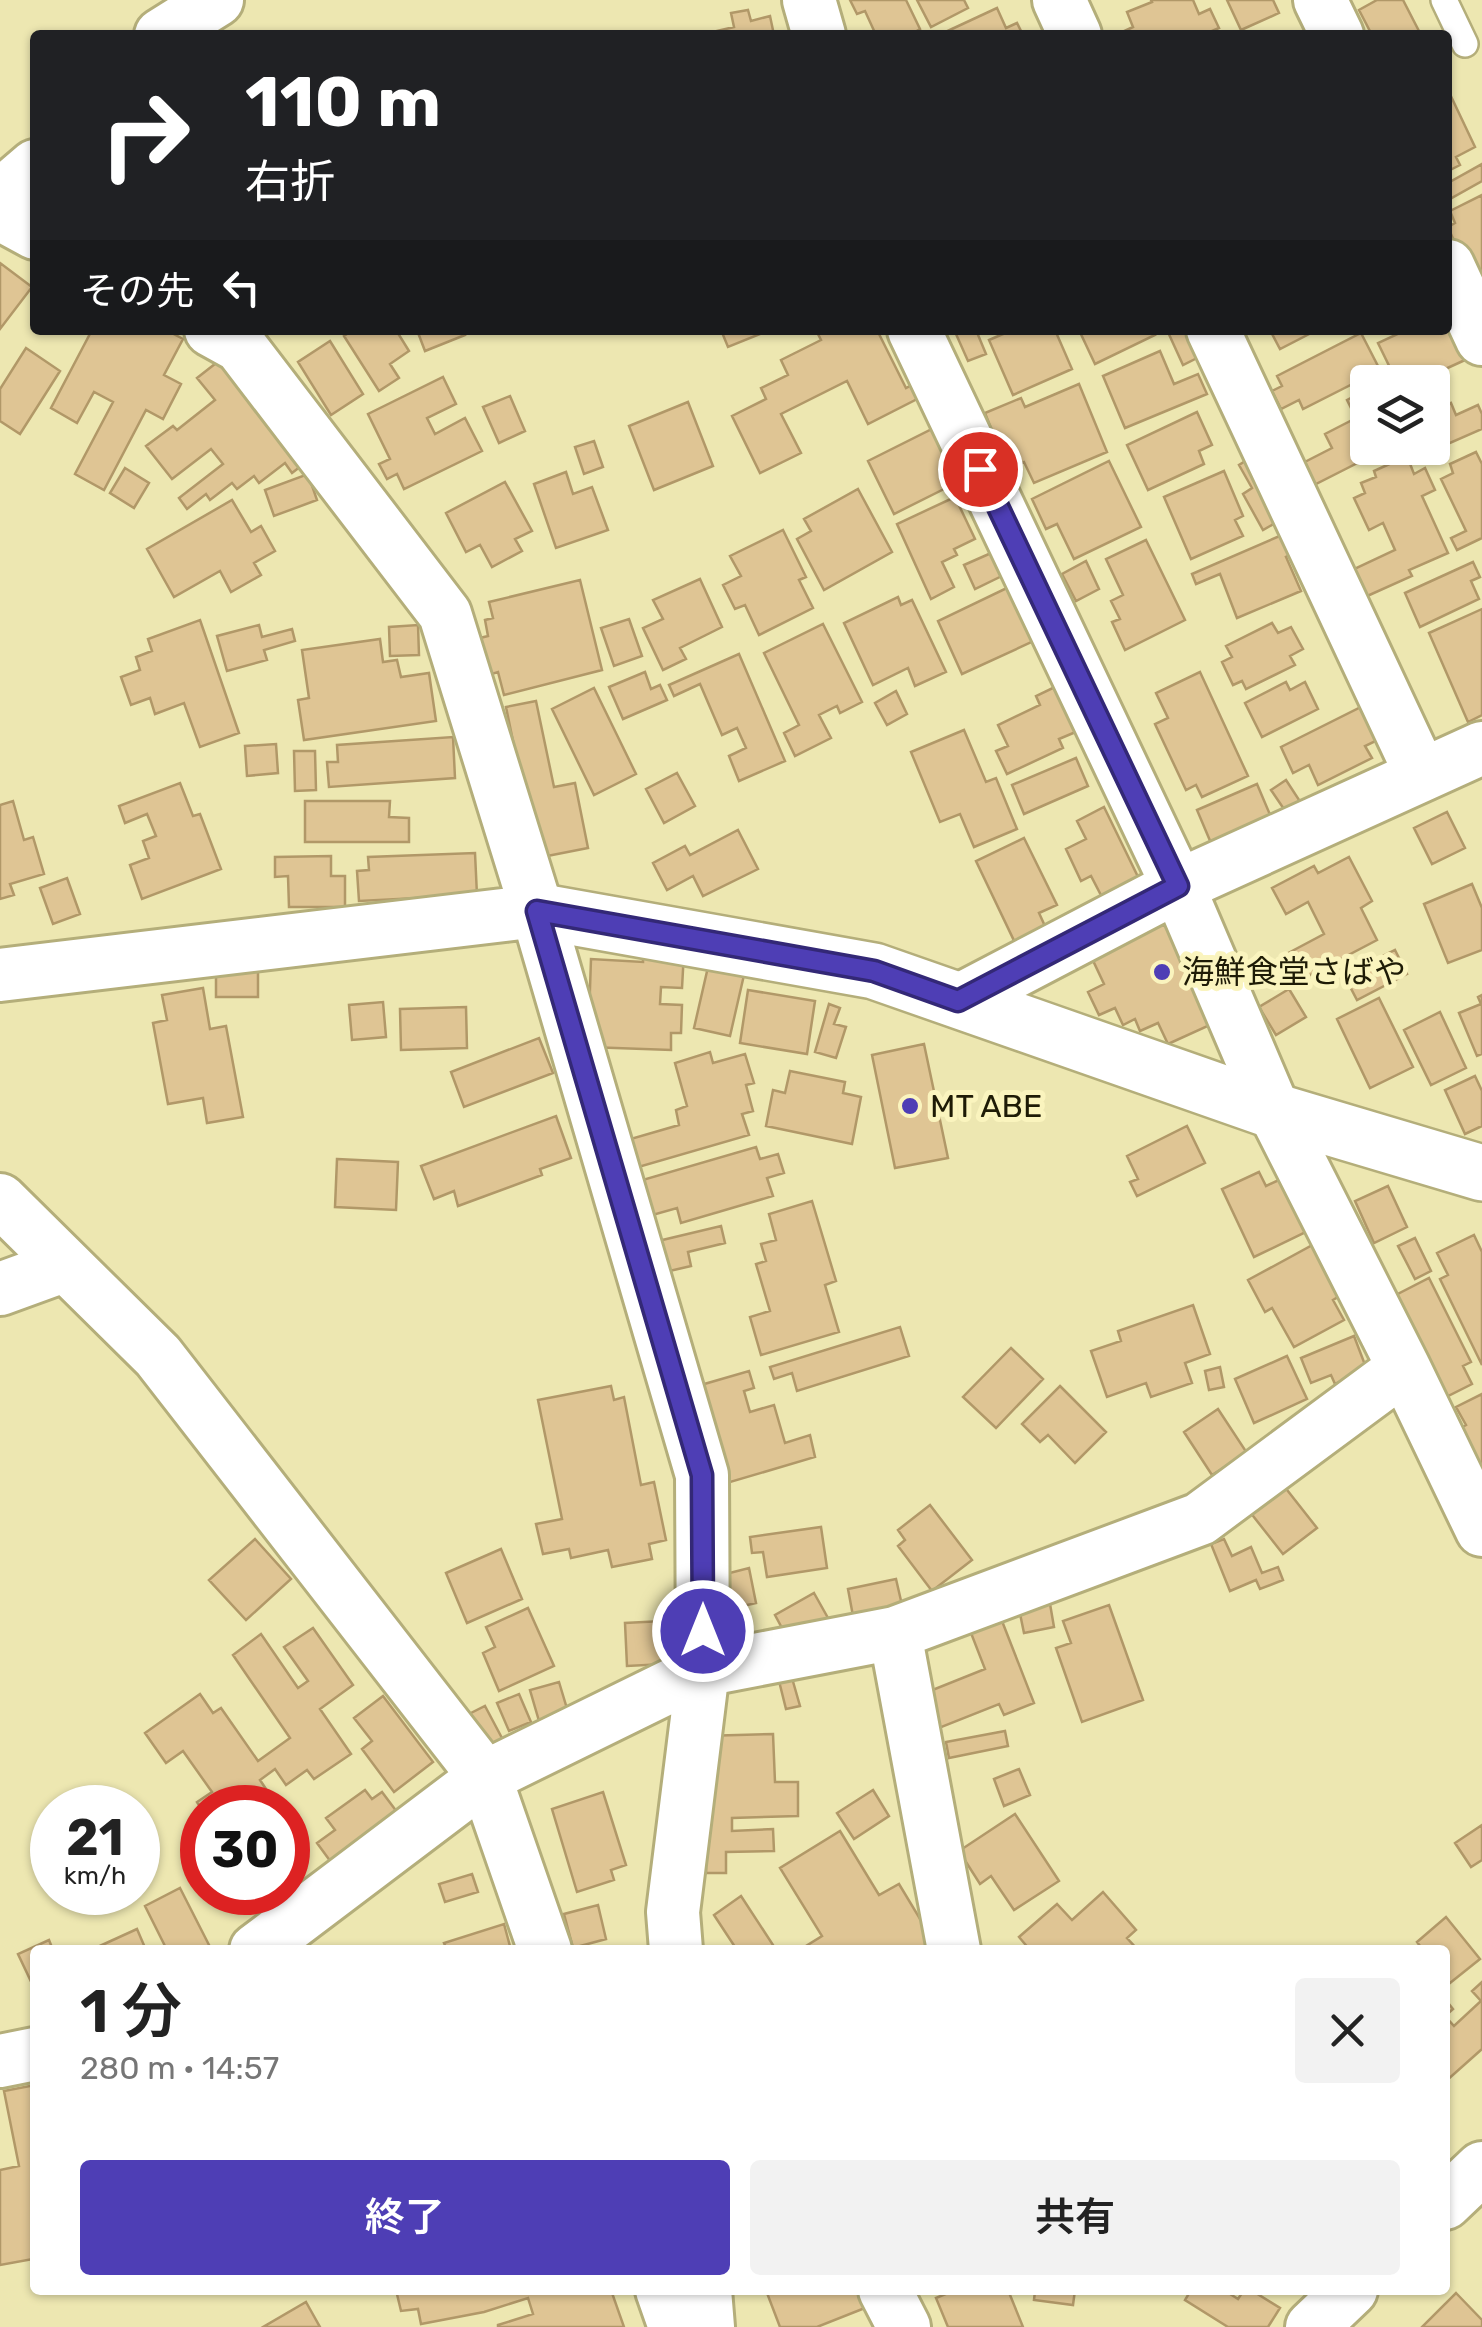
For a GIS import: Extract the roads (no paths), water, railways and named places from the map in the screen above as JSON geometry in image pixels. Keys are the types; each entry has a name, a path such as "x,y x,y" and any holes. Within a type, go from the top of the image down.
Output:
{"street":[{"path":"168,30 217,0"},
{"path":"809,0 818,30"},
{"path":"1058,0 1073,30"},
{"path":"1320,0 1335,30"},
{"path":"0,196 30,170"},
{"path":"0,214 30,230"},
{"path":"1452,275 1482,339"},
{"path":"220,335 240,346 444,614 537,911 702,1475 703,1670 684,1937"},
{"path":"916,335 1178,886 1274,1111 1482,1530"},
{"path":"1215,335 1421,774"},
{"path":"958,1001 1178,886 1482,748"},
{"path":"0,975 537,911 874,971 1274,1111 1482,1172"},
{"path":"0,1200 158,1356 485,1777 543,1945"},
{"path":"0,1289 66,1266"},
{"path":"263,1945 485,1777 703,1670 895,1633 1200,1518 1404,1368"},
{"path":"895,1633 953,1945"},
{"path":"0,2062 30,2055"},
{"path":"1450,2197 1482,2168"},
{"path":"664,2295 675,2327"},
{"path":"705,2295 708,2327"}],"lane":[{"path":"1444,0 1465,44"}],"place":[{"name":"海鮮食堂さばや","path":"1162,972"},
{"name":"MT ABE","path":"910,1106"}]}
